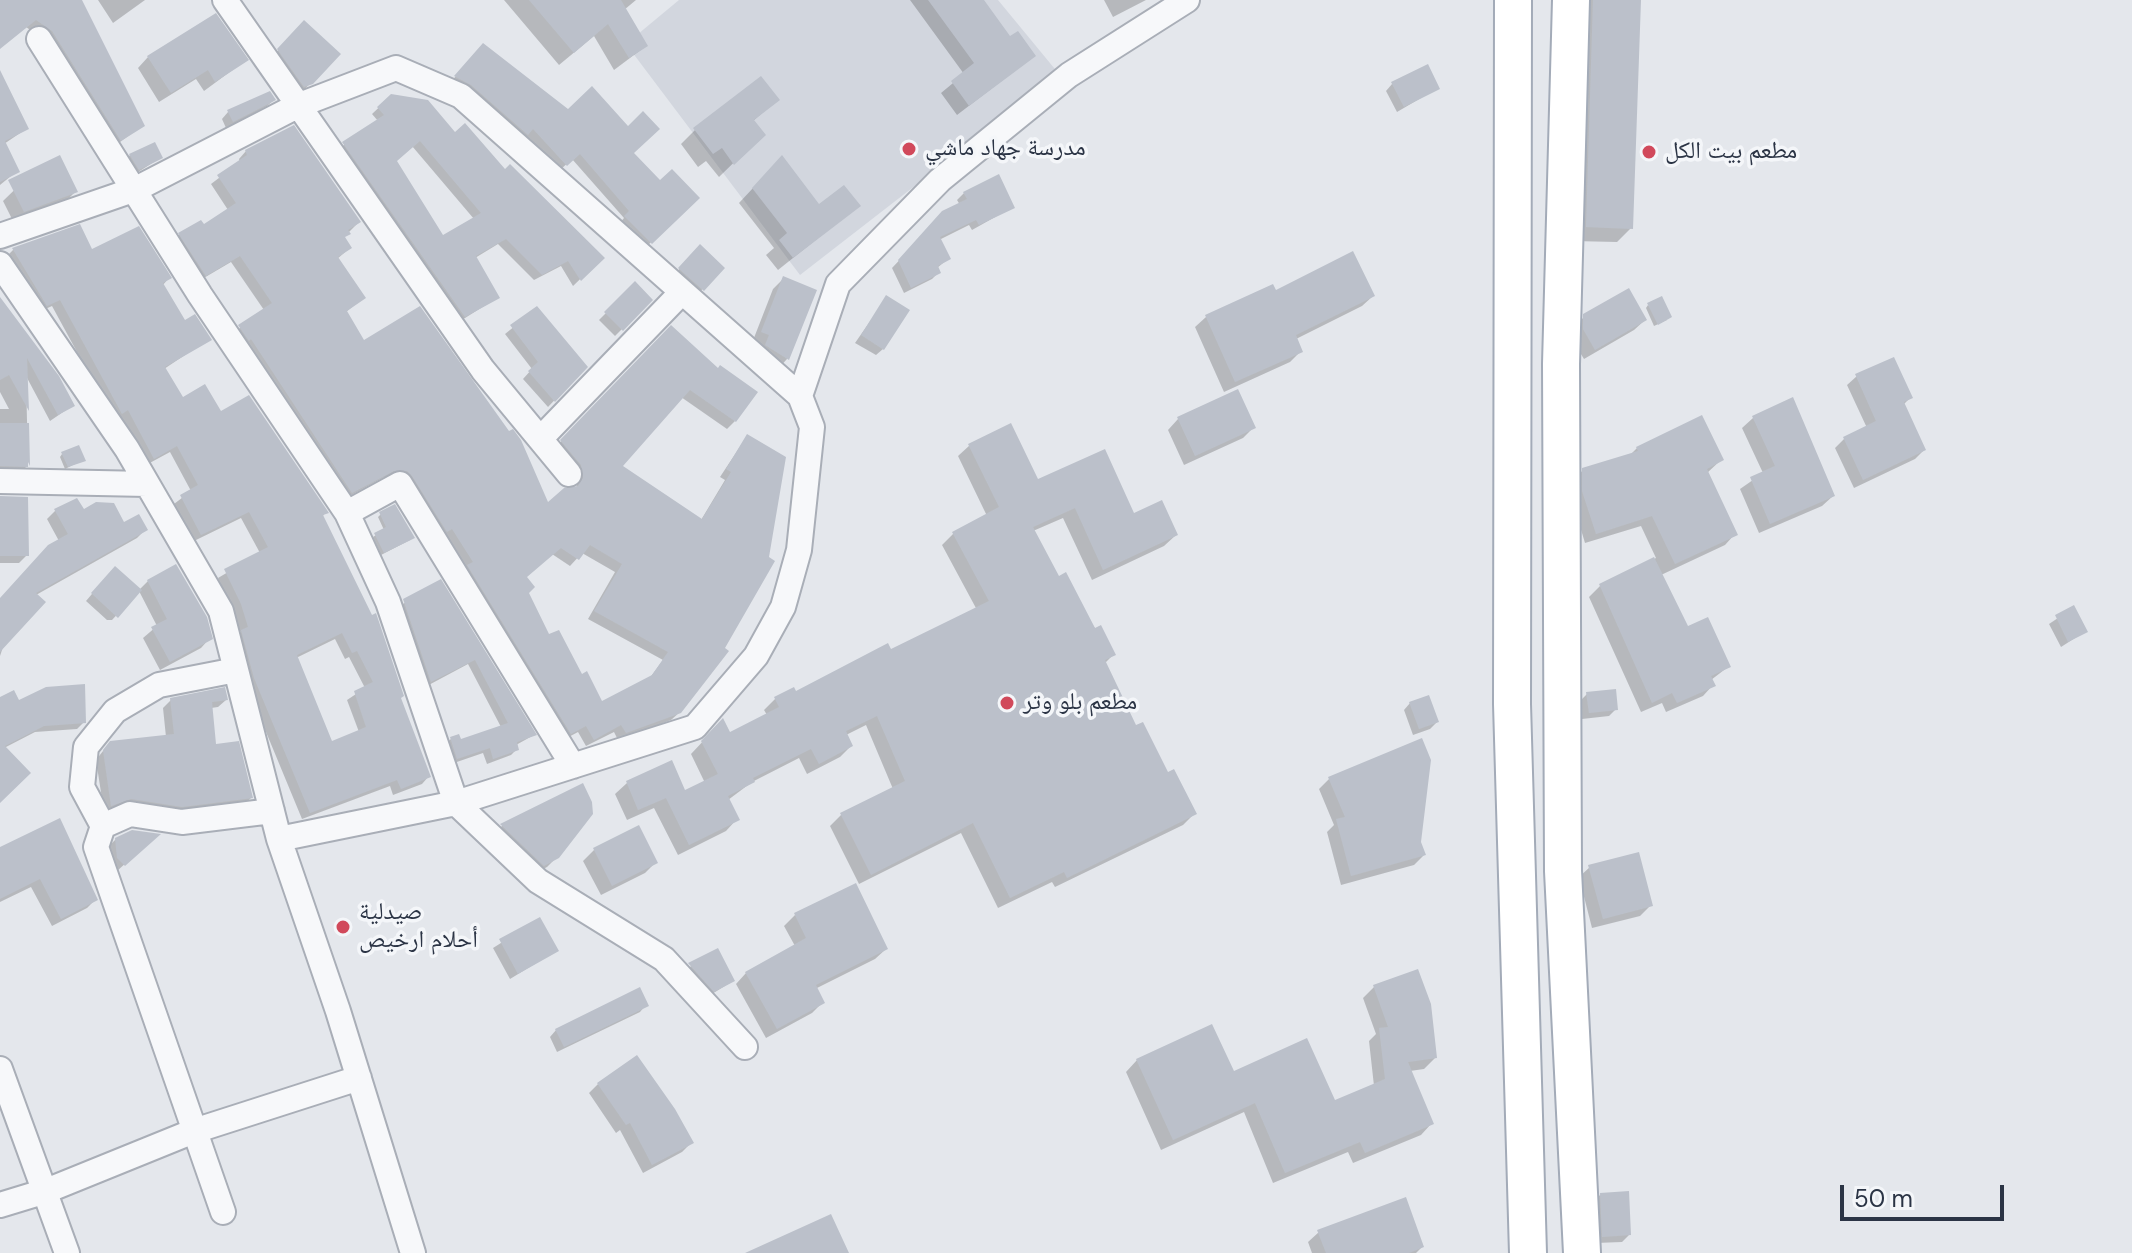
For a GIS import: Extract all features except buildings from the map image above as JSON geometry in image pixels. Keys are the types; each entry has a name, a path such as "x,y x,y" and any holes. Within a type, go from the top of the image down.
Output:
{"main road":[{"path":"1513,0 1512,704 1528,1253"},
{"path":"1571,0 1561,364 1563,871 1582,1253"},
{"path":"1512,358 1561,364"}],"street":[{"path":"225,0 483,370 542,437 569,474"},
{"path":"800,396 838,284 940,180 1069,75 1187,0"},
{"path":"39,39 200,295 347,513 388,602 456,803 538,881 664,959 745,1047"},
{"path":"0,236 136,189 297,106 396,68 461,96 800,396 812,427 799,550 783,607 756,656 695,727 456,803 279,839"},
{"path":"0,264 127,449 221,611 279,839 359,1078 413,1253"},
{"path":"542,437 682,292"},
{"path":"0,481 147,484"},
{"path":"347,513 400,484 573,766"},
{"path":"223,1212 96,847 103,826 82,787 86,747 115,711 159,685 236,670"},
{"path":"103,826 130,814 182,822 272,811"},
{"path":"0,1069 67,1253"},
{"path":"0,1205 46,1191 194,1131 359,1078"}],"shaded area":[{"path":"679,0 998,0 1059,74 800,275 626,44"}],"place":[{"name":"مدرسة جهاد ماشي","path":"909,149"},
{"name":"مطعم بيت الكل","path":"1649,152"},
{"name":"مطعم بلو وتر","path":"1007,703"},
{"name":"صيدلية أحلام ارخيص","path":"343,927"}]}
